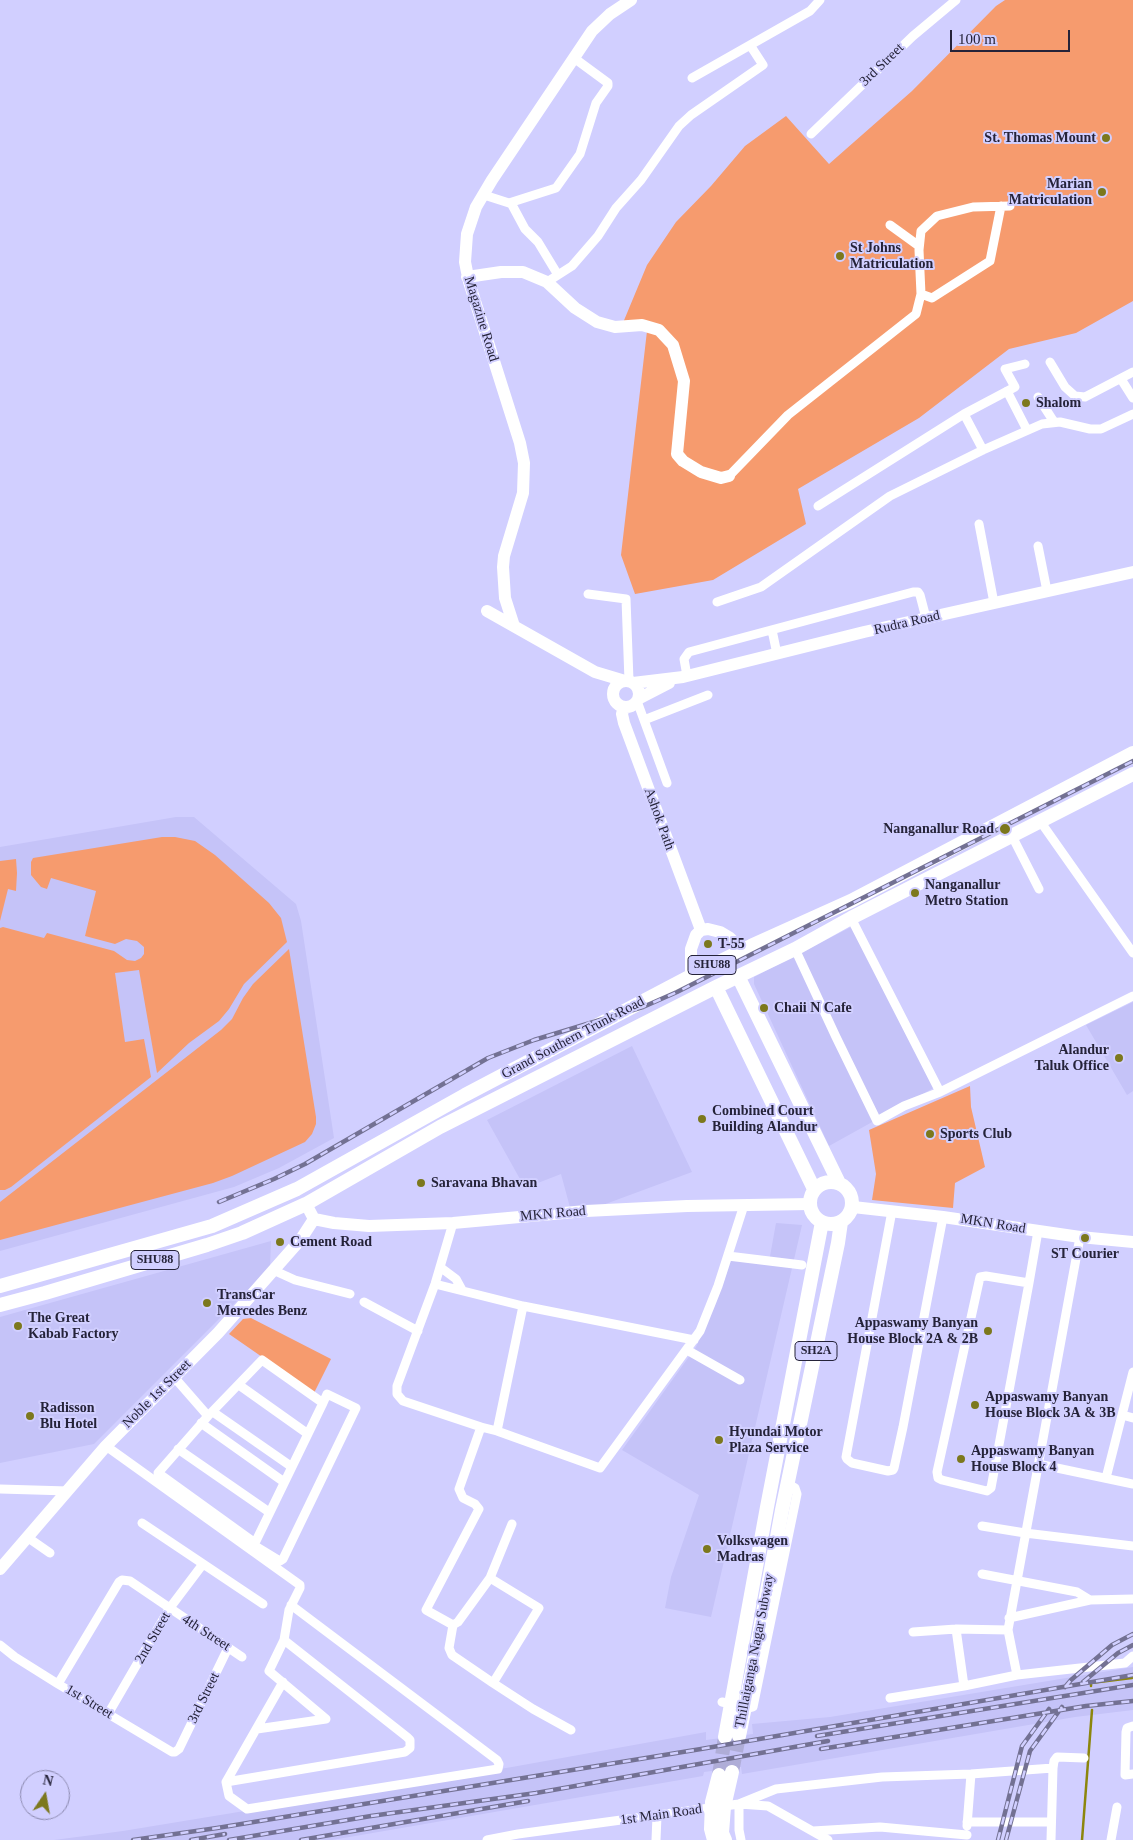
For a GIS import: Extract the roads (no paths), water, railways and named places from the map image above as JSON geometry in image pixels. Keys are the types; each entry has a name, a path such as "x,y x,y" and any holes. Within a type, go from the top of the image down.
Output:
{"main road":[{"name":"Grand Southern Trunk Road","path":"0,1286 212,1226 297,1189 465,1095 691,976 742,950 851,901 1133,753"},
{"name":"Grand Southern Trunk Road","path":"0,1305 242,1233 306,1204 440,1127 795,949 851,918 1133,774"},
{"path":"738,976 839,1183"},
{"path":"716,987 814,1189"},
{"path":"841,1222 832,1224 822,1222 815,1217 810,1204 810,1198 814,1189 830,1181 839,1183 846,1187 851,1194 852,1207"},
{"path":"297,1189 306,1204"},
{"name":"SH2A","path":"788,1481 841,1222 848,1216 852,1207"},
{"name":"SH2A","path":"773,1476 822,1222"},
{"path":"212,1226 220,1240"},
{"path":"773,1476 788,1481"},
{"name":"Thillaiganga Nagar Subway","path":"773,1476 732,1736 788,1481"},
{"path":"714,1840 711,1829 712,1802 726,1774 722,1833 725,1840"}],"street":[{"name":"Magazine Road","path":"514,626 507,606 503,568 504,556 523,490 523,459 467,277 465,254 467,234 471,218 484,195 522,134 574,58 598,24 631,0"},
{"path":"692,78 810,12 820,0"},
{"name":"3rd Street","path":"811,134 913,36 956,0"},
{"path":"467,277 501,272 523,272 553,279 572,266 598,236 616,208 641,180 679,126 691,114 763,65 750,45"},
{"path":"484,195 511,203 556,188 580,154 596,103 608,86 608,83 574,58"},
{"path":"511,203 525,229 538,242 553,279 575,308 597,322 615,327 649,326 659,330 667,338 676,352 684,381 677,454 683,461 700,472 720,478 729,476 788,415 916,314 921,294 919,246 921,231 937,216 974,207 1005,206 990,261 932,298 921,294"},
{"path":"890,225 919,246"},
{"path":"1050,362 1065,387 1075,396 1085,397 1133,372"},
{"path":"818,506 964,414 1015,387 1005,369 1025,364"},
{"path":"1121,379 1133,398"},
{"path":"1007,391 1027,430"},
{"path":"1038,397 1054,422"},
{"path":"964,414 983,450"},
{"path":"717,602 761,587 890,496 1027,430 1054,422 1090,429 1101,429 1133,414"},
{"path":"979,524 994,603"},
{"path":"1038,546 1047,591"},
{"name":"Rudra Road","path":"629,682 685,677 926,618 1133,572"},
{"path":"685,677 684,660 689,652 913,592 918,592 920,595 926,618"},
{"path":"588,594 626,599 629,682"},
{"path":"487,610 594,672 607,683 614,701 624,707 630,707 637,700"},
{"path":"772,630 777,654"},
{"path":"594,672 629,682 638,688 637,700 667,784"},
{"name":"Rudra Road","path":"637,700 685,677"},
{"path":"612,693 616,685 629,682"},
{"path":"644,720 708,695"},
{"name":"Ashok Path","path":"624,707 623,720 701,930"},
{"path":"1040,821 1133,953"},
{"path":"1012,836 1039,889"},
{"path":"851,918 940,1092"},
{"path":"691,976 691,948 696,935 701,930 708,929 720,932 730,938 742,950"},
{"path":"795,949 877,1121 904,1106 940,1092 1133,996"},
{"path":"306,1204 314,1219"},
{"name":"MKN Road","path":"314,1219 369,1226 453,1223 586,1212 810,1204"},
{"path":"453,1223 435,1284 397,1386 397,1394 403,1400 600,1468 687,1350 705,1320 744,1205"},
{"name":"MKN Road","path":"852,1207 943,1217 1080,1237 1133,1242"},
{"path":"892,1211 846,1457 852,1462 888,1471 893,1470 903,1427 943,1217"},
{"name":"Noble 1st Street","path":"0,1569 106,1446 218,1333 301,1239 314,1219"},
{"path":"1029,1283 986,1276 980,1278 937,1472 938,1478 942,1480 987,1491 991,1488 1029,1283 1038,1231"},
{"path":"1017,1676 1008,1630 1080,1237"},
{"path":"728,1256 802,1265"},
{"path":"440,1267 456,1279 462,1290"},
{"path":"273,1270 295,1280 350,1294"},
{"path":"435,1284 523,1306 694,1340"},
{"path":"364,1302 418,1330"},
{"path":"497,1431 523,1306"},
{"path":"687,1350 740,1380"},
{"path":"255,1542 269,1512 292,1467 323,1403 327,1394 356,1408 283,1559 280,1561 257,1547 255,1542 158,1473 207,1417 262,1360 323,1403"},
{"path":"1106,1478 1133,1372"},
{"path":"174,1377 207,1417 284,1482"},
{"path":"239,1385 308,1434"},
{"path":"1122,1415 1133,1418"},
{"path":"207,1417 292,1467"},
{"path":"453,1625 426,1610 479,1509 475,1504 463,1498 459,1489 481,1427"},
{"path":"106,1446 298,1583 300,1588 291,1605 284,1640 269,1670 326,1719 257,1729"},
{"path":"178,1449 269,1512"},
{"path":"1038,1464 1133,1484"},
{"path":"723,1702 749,1708 753,1707 797,1494 795,1488 788,1481"},
{"path":"0,1489 68,1490"},
{"path":"142,1523 263,1604"},
{"path":"512,1524 490,1578 458,1622 453,1625 449,1648 452,1655 493,1683 533,1709 571,1730"},
{"path":"982,1526 1133,1546"},
{"path":"27,1537 50,1553"},
{"name":"2nd Street","path":"108,1714 169,1609 203,1564"},
{"path":"982,1574 1076,1592 1090,1600"},
{"path":"490,1578 539,1608 493,1683"},
{"name":"4th Street","path":"58,1684 119,1582 126,1580 242,1657"},
{"path":"1010,1618 1090,1600 1133,1599"},
{"path":"283,1682 226,1782 229,1796 247,1809 498,1769 499,1764 497,1760 291,1605"},
{"path":"914,1632 956,1629 1008,1630"},
{"path":"956,1629 964,1686"},
{"path":"226,1782 405,1752 410,1748 410,1740 407,1737 284,1640"},
{"name":"1st Street","path":"0,1645 15,1657 58,1684 172,1752 179,1749"},
{"name":"3rd Street","path":"179,1749 228,1648"},
{"path":"890,1698 1017,1676 1125,1663 1133,1656"},
{"path":"1133,1726 1128,1728 1126,1732 1125,1775 1133,1774"},
{"path":"1051,1840 1054,1761 1058,1757 1084,1758"},
{"path":"741,1840 734,1805 776,1789 882,1777 970,1774 1053,1768"},
{"path":"813,1831 880,1827 966,1838 970,1774"},
{"name":"1st Main Road","path":"487,1840 734,1805 768,1806 828,1840"},
{"path":"1111,1840 1118,1807"},
{"path":"656,1840 657,1816"},
{"path":"967,1822 1051,1822"}],"waterway":[{"path":"1091,1686 1091,1683 1132,1678"},
{"path":"1082,1840 1092,1710"}],"tunnel":[{"path":"732,1772 739,1736"},
{"path":"719,1775 725,1737"}],"railway":[{"path":"219,1202 305,1164 488,1058 534,1040 643,1007 677,992 1133,761"},
{"path":"1065,1687 1112,1645 1133,1634"},
{"path":"1083,1682 1118,1653 1133,1645"},
{"path":"133,1840 701,1749 1133,1675"},
{"path":"817,1736 1133,1685"},
{"path":"821,1749 1086,1706 1133,1701"},
{"path":"1006,1840 1030,1751 1062,1707"},
{"path":"998,1840 1022,1746 1049,1709"},
{"path":"229,1840 371,1816 536,1793 828,1741"},
{"path":"301,1840 528,1801"},
{"path":"191,1840 225,1834"}],"place":[{"name":"St. Thomas Mount","path":"1106,138"},
{"name":"Marian Matriculation","path":"1102,192"},
{"name":"St Johns Matriculation","path":"840,256"},
{"name":"Shalom","path":"1026,403"},
{"name":"Nanganallur Road","path":"1005,829"},
{"name":"Nanganallur Metro Station","path":"915,893"},
{"name":"T-55","path":"708,944"},
{"name":"Chaii N Cafe","path":"764,1008"},
{"name":"Alandur Taluk Office","path":"1119,1058"},
{"name":"Combined Court Building Alandur","path":"702,1119"},
{"name":"Sports Club","path":"930,1134"},
{"name":"Saravana Bhavan","path":"421,1183"},
{"name":"ST Courier","path":"1085,1238"},
{"name":"Cement Road","path":"280,1242"},
{"name":"TransCar Mercedes Benz","path":"207,1303"},
{"name":"The Great Kabab Factory","path":"18,1326"},
{"name":"Appaswamy Banyan House Block 2A & 2B","path":"988,1331"},
{"name":"Appaswamy Banyan House Block 3A & 3B","path":"975,1405"},
{"name":"Radisson Blu Hotel","path":"30,1416"},
{"name":"Hyundai Motor Plaza Service","path":"719,1440"},
{"name":"Appaswamy Banyan House Block 4","path":"961,1459"},
{"name":"Volkswagen Madras","path":"707,1549"}]}
